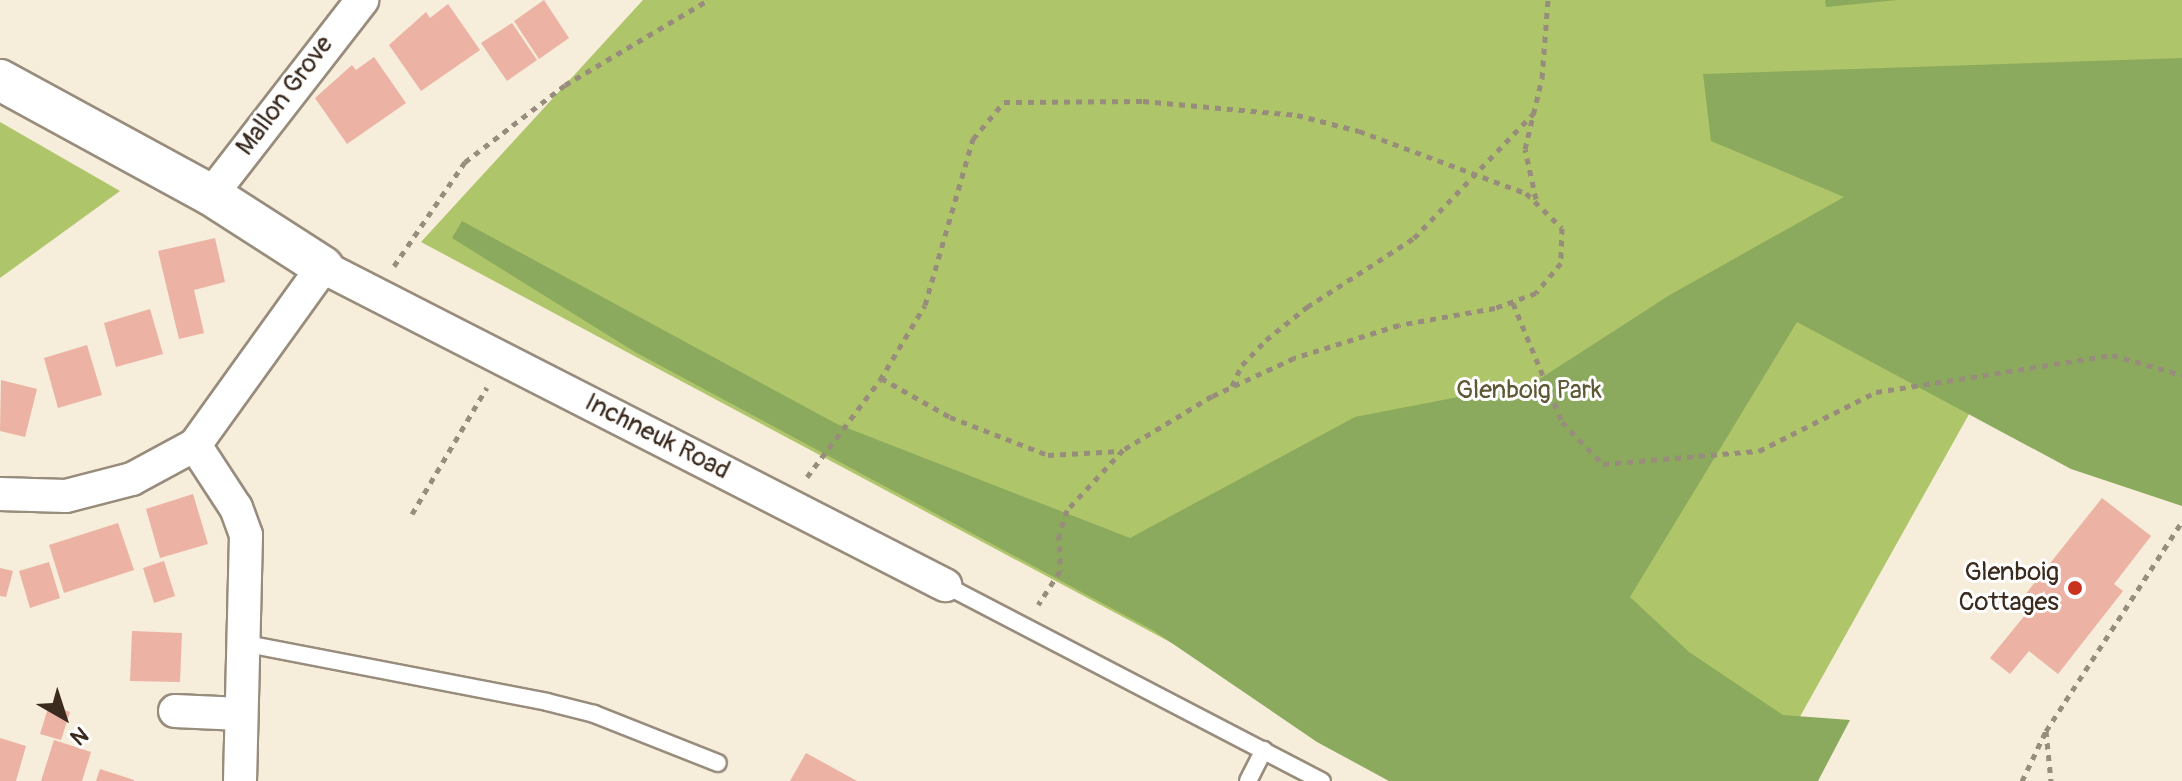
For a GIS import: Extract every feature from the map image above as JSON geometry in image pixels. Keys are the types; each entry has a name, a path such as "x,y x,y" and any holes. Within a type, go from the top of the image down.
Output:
{"street":[{"name":"Mallon Grove","path":"211,195 362,0"},
{"name":"Inchneuk Road","path":"0,80 211,195 323,267 945,585"},
{"path":"0,494 66,496 106,486 132,479 195,445 323,267"},
{"path":"195,445 236,508 246,535 249,561 242,643 240,781"},
{"path":"175,711 241,714"}],"lane":[{"name":"Inchneuk Road","path":"945,585 1322,781"},
{"path":"242,643 547,702 594,714 718,763"},
{"path":"1248,781 1264,750"}],"path":[{"path":"375,293 465,162 565,85 708,0"},
{"path":"1536,200 1525,149 1542,78 1548,0"},
{"path":"789,505 830,441 881,378 925,305 973,139 1004,102 1154,102 1297,115 1359,131 1476,174 1536,200 1562,228 1561,263 1543,288 1513,303 1378,331 1294,358 1232,387 1122,451 1067,510 1059,534 1056,584 1020,624"},
{"path":"1232,387 1242,365 1266,340 1357,272 1395,253 1534,113"},
{"path":"1513,303 1562,422 1603,464 1759,451 1876,392 2096,357 2112,355 2182,375"},
{"path":"412,514 504,359"},
{"path":"881,378 936,411 1048,455 1122,451"},
{"path":"2022,781 2046,731 2180,525"},
{"path":"2046,731 2051,781"}],"green space":[{"name":"Glenboig Park","path":"643,0 2182,0 2182,290 2006,348 1764,781 1430,781 421,242"},
{"path":"1825,0 1897,0 1826,7"},
{"path":"2182,58 2182,506 2071,469 1797,322 1630,597 1689,652 1783,715 1850,720 1818,781 1389,781 1317,742 1154,631 635,352 452,238 462,221 837,424 1130,538 1355,417 1535,382 1668,296 1844,197 1711,141 1703,74"},
{"path":"0,122 120,191 0,278"}],"building":[{"path":"544,0 569,38 539,59 514,21"},
{"path":"448,4 480,50 421,91 389,45 426,12 430,18"},
{"path":"512,23 537,60 507,81 481,43"},
{"path":"374,57 406,103 347,144 315,98 352,65 356,70"},
{"path":"215,238 225,282 194,290 204,333 179,339 158,251"},
{"path":"150,309 163,354 116,367 104,323"},
{"path":"87,345 102,395 58,408 44,358"},
{"path":"1,380 37,389 25,437 0,431"},
{"path":"193,494 208,544 160,558 146,509"},
{"name":"Glenboig Cottages","path":"2102,498 2151,536 2114,584 2123,591 2058,674 2029,651 2010,674 1990,658 2030,609 2020,601"},
{"path":"118,523 134,570 64,593 49,545"},
{"path":"164,561 175,596 154,603 143,568"},
{"path":"49,562 60,598 30,608 19,571"},
{"path":"0,568 13,571 6,597 0,596"},
{"path":"132,631 182,633 180,682 130,681"},
{"path":"49,705 70,712 61,740 40,734"},
{"path":"0,738 26,746 16,781 0,781"},
{"path":"54,740 91,752 82,781 41,781"},
{"path":"806,753 857,781 790,781"},
{"path":"100,769 134,780 134,781 96,781"}],"place":[{"name":"Glenboig Cottages","path":"2075,588"}]}
